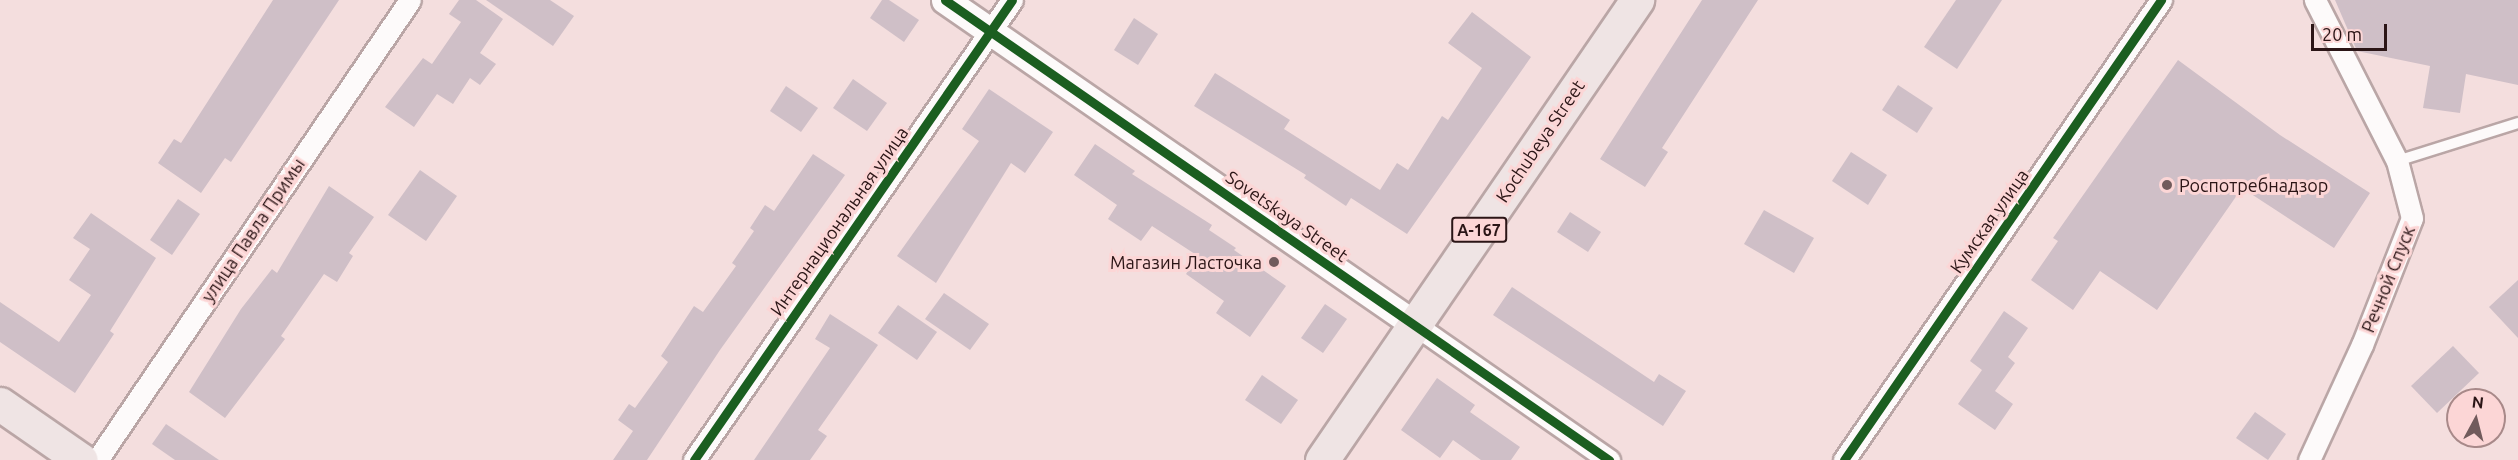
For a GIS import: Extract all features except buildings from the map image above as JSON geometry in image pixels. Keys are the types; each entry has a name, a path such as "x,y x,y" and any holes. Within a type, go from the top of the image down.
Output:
{"main road":[{"name":"Kochubeya Street","path":"1322,460 1636,0"},
{"path":"0,404 81,460"}],"street":[{"name":"улица Павла Примы","path":"97,460 410,0"},
{"name":"Sovetskaya Street","path":"945,0 1609,460"},
{"name":"Интернациональная улица","path":"694,460 1012,0"},
{"name":"Кумская улица","path":"1844,460 2161,0"},
{"name":"Речной Спуск","path":"2309,460 2362,345 2412,218 2397,161 2315,0"}],"lane":[{"path":"2397,161 2518,123"}],"cycle path":[{"path":"945,0 1609,460"},
{"path":"694,460 1012,0"},
{"path":"1844,460 2161,0"}],"place":[{"name":"Роспотребнадзор","path":"2167,185"},
{"name":"Магазин Ласточка","path":"1274,262"}]}
